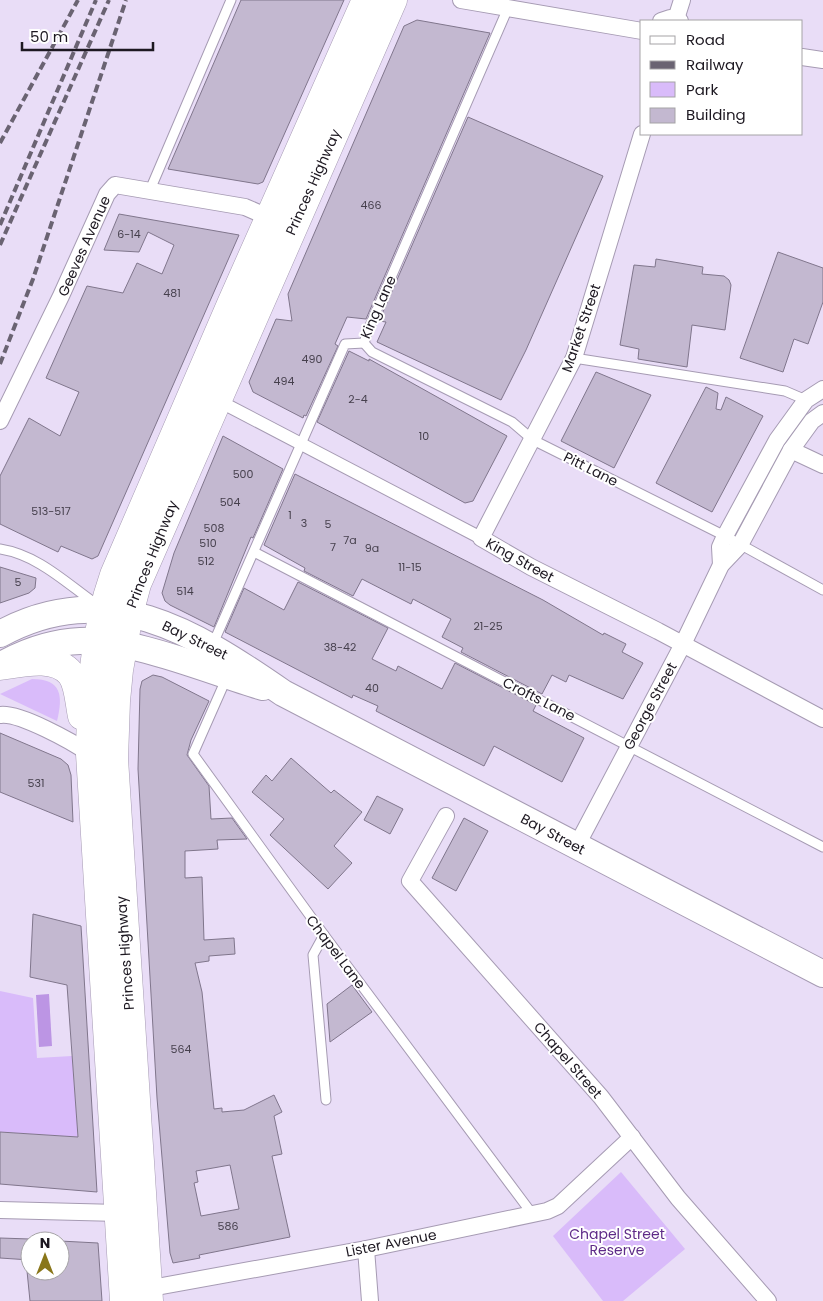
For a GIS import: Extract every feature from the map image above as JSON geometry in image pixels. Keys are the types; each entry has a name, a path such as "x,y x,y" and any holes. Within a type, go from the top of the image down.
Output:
{"highway":[{"name":"Princes Highway","path":"136,1296 119,1213 90,754 92,682 110,643 129,614 137,584 217,400 366,0"},
{"name":"Princes Highway","path":"136,1296 114,759 116,701 110,643 102,608 114,575 282,223 393,0"},
{"path":"0,666 30,661 49,663 65,669 75,683 90,754"}],"main road":[{"name":"Bay Street","path":"0,634 29,620 52,614 102,608 129,614 182,631 212,646 283,693 823,974"},
{"name":"Bay Street","path":"0,666 23,654 46,646 68,642 110,643 283,693"}],"street":[{"path":"461,0 640,31"},
{"path":"672,20 682,0"},
{"path":"803,57 823,60"},
{"name":"Market Street","path":"480,538 533,440 574,358 642,135"},
{"name":"Geeves Avenue","path":"0,421 61,296 109,190 114,185 245,207 282,223"},
{"name":"George Street","path":"720,565 720,548 725,536 777,440 806,400 823,390"},
{"name":"King Street","path":"217,400 823,720"},
{"name":"George Street","path":"576,847 682,644 720,565 740,545 792,450 812,421 823,413"},
{"path":"792,450 823,465"},
{"path":"0,715 14,716 69,740 90,754"},
{"name":"Chapel Street","path":"446,816 410,881 601,1097 678,1198 768,1301"},
{"name":"Lister Avenue","path":"136,1296 533,1215 558,1206 632,1137"},
{"path":"0,1210 119,1213"},
{"path":"366,1248 370,1301"}],"lane":[{"path":"150,190 231,0"},
{"name":"King Lane","path":"212,646 345,344 364,343 508,8"},
{"name":"Pitt Lane","path":"364,343 372,352 512,422 533,440 725,536 823,590"},
{"path":"574,358 785,390 806,400"},
{"path":"0,549 18,554 57,573 102,608"},
{"name":"Crofts Lane","path":"254,552 823,847"},
{"name":"Chapel Lane","path":"227,676 192,754 324,936 533,1215"},
{"path":"324,936 313,955 326,1100"}],"green space":[{"path":"32,679 49,682 58,691 60,704 57,721 0,694"},
{"path":"0,991 33,998 37,1058 72,1056 78,1137 0,1132"},
{"name":"Chapel Street Reserve","path":"621,1172 685,1249 623,1301 603,1301 553,1236"}],"shaded area":[{"path":"49,994 52,1046 39,1047 36,995"}],"building":[{"path":"241,0 344,0 263,182 258,184 168,169"},
{"path":"417,20 490,33 366,319 347,317 335,344 338,346 306,416 304,415 303,418 253,392 249,382 276,319 292,321 288,294 404,26"},
{"path":"468,117 603,176 526,350 501,400 377,342 386,322 379,321"},
{"path":"119,214 239,235 98,556 92,559 61,546 58,552 0,524 0,476 29,418 60,436 79,392 46,378 87,286 123,293 137,263 162,274 174,245 148,232 139,252 104,250"},
{"path":"778,252 823,268 823,302 808,344 794,339 783,372 740,358"},
{"path":"656,259 703,267 702,274 724,276 731,285 725,330 692,325 687,367 638,359 639,349 620,345 634,265 655,267"},
{"path":"349,351 369,361 369,359 507,436 473,501 465,503 317,422"},
{"path":"596,372 651,395 614,468 561,441"},
{"path":"706,387 718,393 716,409 721,410 726,397 763,416 712,512 656,483"},
{"path":"223,436 283,469 253,538 251,537 214,627 170,605 165,601 162,593 174,553"},
{"path":"295,474 543,600 603,635 604,633 626,644 622,652 643,663 623,699 569,675 566,682 552,675 542,694 461,652 463,648 442,637 451,619 413,599 411,604 362,579 353,596 304,571 305,568 264,545"},
{"path":"0,567 36,578 35,588 29,593 0,603"},
{"path":"298,582 388,628 372,659 396,671 398,666 442,689 455,663 536,705 533,711 584,738 562,782 494,746 484,766 376,711 378,706 353,695 352,698 225,632 244,588 284,610"},
{"path":"153,675 162,677 209,701 191,740 187,755 209,786 211,819 232,818 247,839 217,840 218,849 185,851 185,878 202,877 204,940 234,938 235,954 209,956 209,961 195,963 202,992 214,1109 222,1108 222,1112 244,1110 274,1095 282,1112 274,1116 282,1154 272,1156 290,1237 199,1255 200,1258 173,1263 170,1253 157,1098 138,769 140,689 142,681","holes":["230,1165 239,1209 201,1216 194,1183 198,1182 196,1171"]},
{"path":"0,733 61,759 68,765 71,775 73,822 0,792"},
{"path":"291,758 331,793 334,790 362,812 334,846 352,863 328,889 270,835 284,819 252,792 266,775 272,781"},
{"path":"377,796 403,809 390,834 364,820"},
{"path":"464,818 488,831 456,891 432,878"},
{"path":"33,914 81,926 97,1192 0,1184 0,1132 78,1137 67,985 30,977"},
{"path":"352,985 372,1012 330,1042 327,1004"},
{"path":"0,1238 20,1239 20,1259 0,1258"},
{"path":"70,1242 98,1243 102,1301 30,1301 28,1281 70,1281"}],"railway":[{"path":"0,143 78,0"},
{"path":"0,225 96,0"},
{"path":"0,245 109,0"},
{"path":"0,364 33,279 126,0"}]}
